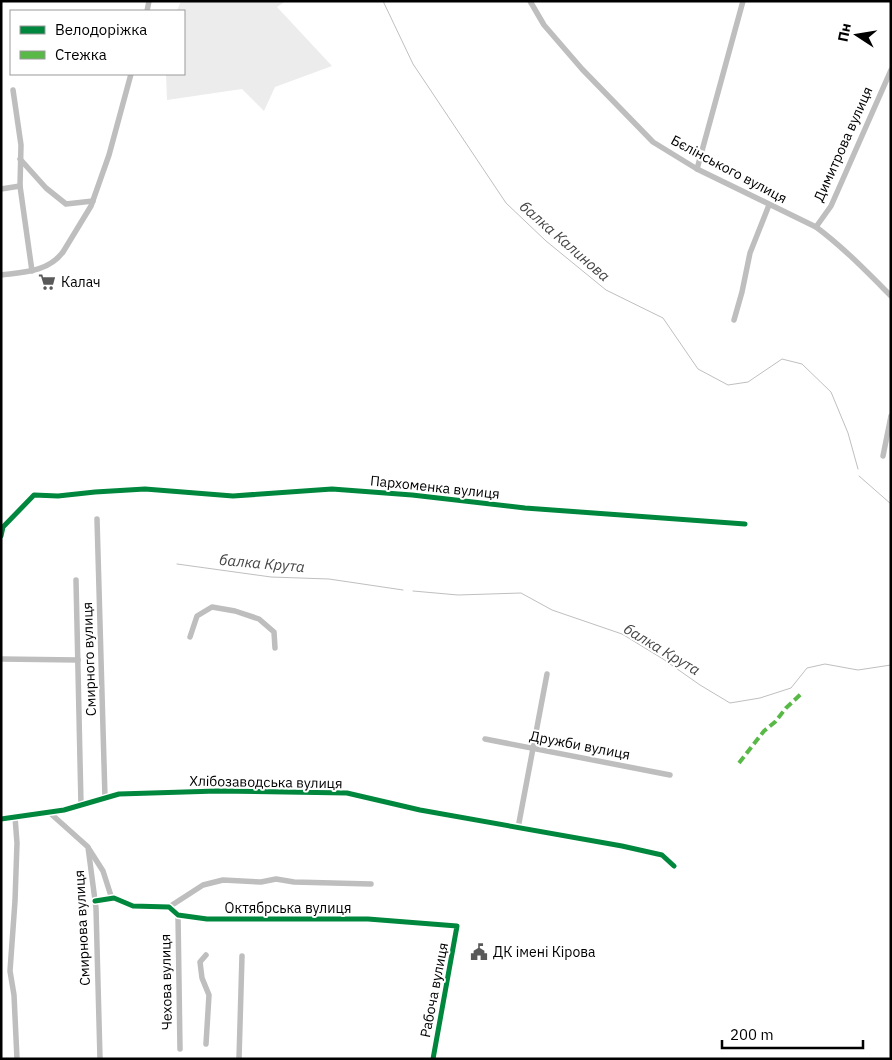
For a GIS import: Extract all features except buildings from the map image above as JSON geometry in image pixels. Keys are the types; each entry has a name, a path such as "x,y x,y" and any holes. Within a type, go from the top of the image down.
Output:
{"street":[{"name":"Бєлінського вулиця","path":"530,1 544,24 582,69 653,142 697,169 816,227 842,248 891,296"},
{"path":"697,169 743,1"},
{"name":"Димитрова вулиця","path":"816,227 831,206 891,70"},
{"path":"1,276 44,269 57,259 93,201 109,155 131,75"},
{"path":"13,90 20,145 20,186 32,271"},
{"path":"20,158 46,188 66,204 93,201"},
{"path":"1,189 20,186"},
{"path":"734,320 750,252 769,205"},
{"path":"883,456 891,416"},
{"name":"Пархоменка вулиця","path":"1,536 3,527 34,495 58,496 145,489 233,496 332,489 412,495 525,508 745,524"},
{"name":"Смирного вулиця","path":"97,519 106,798"},
{"path":"76,580 81,805"},
{"path":"190,637 197,616 212,607 235,611 259,619 274,632 275,648"},
{"path":"1,659 78,660"},
{"path":"518,828 547,674"},
{"name":"Дружби вулиця","path":"485,740 670,775"},
{"name":"Хлібозаводська вулиця","path":"1,819 50,813 119,794 217,791 347,793 420,810 572,836 662,855 674,866"},
{"path":"50,813 88,847 103,871 112,898"},
{"path":"15,818 17,842 10,971 14,995 17,1059"},
{"name":"Смирнова вулиця","path":"88,847 95,901 100,1059"},
{"path":"95,901 112,898 133,906 169,907 203,885 223,880 261,882 276,879 294,882 371,884"},
{"path":"169,907 178,916"},
{"name":"Октябрська вулиця","path":"178,916 207,919 368,919 458,926"},
{"name":"Чехова вулиця","path":"178,916 180,1049"},
{"name":"Рабоча вулиця","path":"433,1059 458,926"},
{"path":"206,955 200,962 202,978 209,994 206,1044"},
{"path":"239,1059 242,956"}],"shaded area":[{"path":"181,1 286,1 277,7 332,66 275,87 264,111 242,89 167,100 166,75 185,75 185,10 177,10"}],"waterway":[{"name":"балка Калинова","path":"383,1 413,64 506,203 546,241 606,290 663,318 698,369 728,385 748,382 782,359 802,364 831,392 848,433 858,469"},
{"name":"балка Калинова","path":"859,476 891,504"},
{"name":"балка Крута","path":"177,564 271,577 329,579 403,590"},
{"name":"балка Крута","path":"413,591 458,595 521,593 552,610 622,634 730,703 760,698 791,688 807,668 825,664 858,670 891,665"}],"marked path":[{"path":"739,763 764,731 802,693"}],"cycle path":[{"path":"1,536 3,527 34,495 58,496 145,489 233,496 332,489 412,495 525,508 745,524"},
{"path":"1,819 64,810 119,794 217,791 347,793 420,810 622,846 662,855 674,866"},
{"path":"95,901 114,898 133,906 169,907 178,915 207,919 368,919 457,926 433,1059"}],"place":[{"name":"Калач","path":"47,282"},
{"name":"ДК імені Кірова","path":"479,952"}]}
